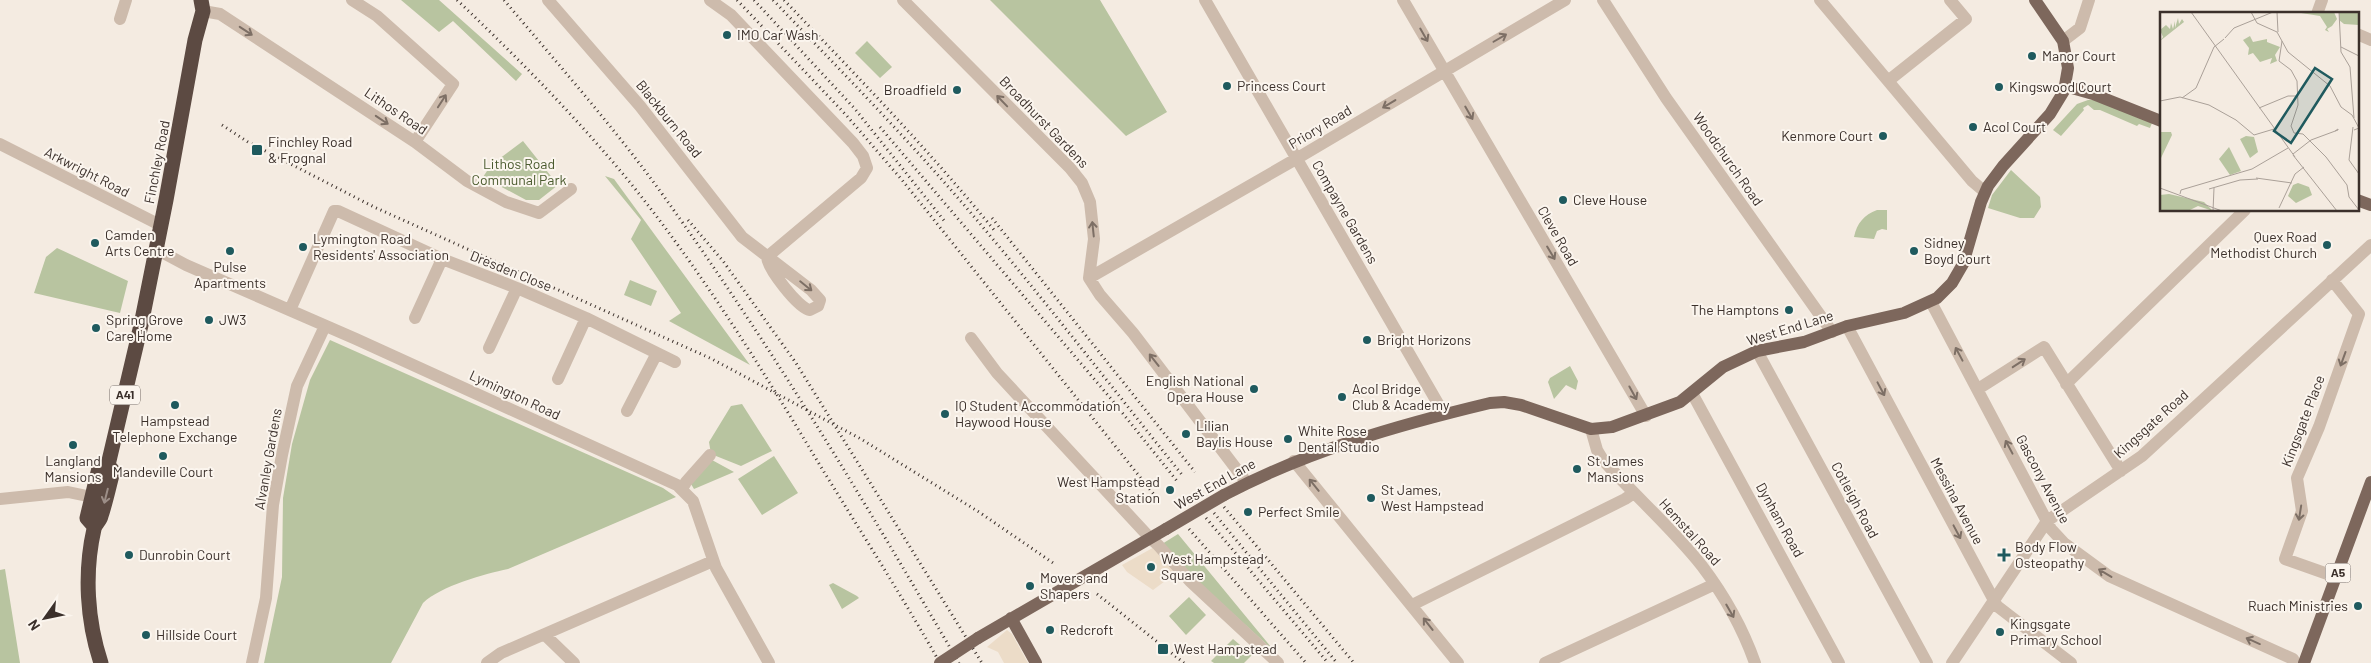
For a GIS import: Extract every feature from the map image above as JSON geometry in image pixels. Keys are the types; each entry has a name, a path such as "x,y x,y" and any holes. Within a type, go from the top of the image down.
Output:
{"highway":[{"name":"Finchley Road","path":"108,465 134,359 181,123 195,40 206,4"},
{"name":"Finchley Road","path":"94,526 87,518 99,468 108,465"},
{"name":"Finchley Road","path":"101,663 92,633 89,612 89,564 94,526 100,519 113,471 108,465"}],"main road":[{"path":"2035,0 2063,41"},
{"name":"West End Lane","path":"940,663 1011,618 1224,495 1294,460 1331,447 1444,414 1490,403 1504,402 1532,408 1564,422 1591,430 1612,427 1680,402 1724,367 1757,351 1804,342 1847,326 1904,313 1931,302 1948,288 1959,271 1985,192 2003,166 2056,107 2065,86 2068,60 2063,41"},
{"path":"2065,86 2092,94 2160,121"},
{"path":"2358,200 2371,205"},
{"name":"A5","path":"2304,663 2371,482"},
{"path":"1011,618 1036,663"}],"street":[{"path":"120,19 126,0"},
{"path":"352,0 376,16 453,84 415,142"},
{"name":"Blackburn Road","path":"548,0 640,106 742,237 766,257 861,178 867,168 866,162 853,143 731,15 710,0"},
{"name":"Broadhurst Gardens","path":"904,0 1070,168 1082,183 1090,202 1094,239 1089,278"},
{"name":"Compayne Gardens","path":"1205,0 1444,414"},
{"name":"Cleve Road","path":"1403,0 1646,416"},
{"name":"Priory Road","path":"1089,278 1296,159 1565,0"},
{"name":"Woodchurch Road","path":"1603,0 1666,98 1832,332"},
{"path":"1820,0 1972,181 1985,192"},
{"path":"1888,81 1966,19 1950,0"},
{"path":"2063,41 2080,28 2089,0"},
{"path":"2318,12 2322,0"},
{"name":"Lithos Road","path":"206,4 415,142 467,181 531,212 539,213 571,189"},
{"path":"2358,34 2371,40"},
{"name":"Arkwright Road","path":"0,144 160,225"},
{"name":"Dresden Close","path":"290,310 334,211 342,212 442,259 517,288 586,318 675,362"},
{"path":"2066,384 2244,211"},
{"name":"Kingsgate Road","path":"1952,663 2047,522 2122,471 2170,431 2198,402 2371,245"},
{"name":"Lymington Road","path":"156,249 186,265 671,481 682,489 697,509 713,561 769,663"},
{"path":"415,318 442,259"},
{"path":"1089,278 1100,295 1133,333 1247,483"},
{"name":"Kingsgate Place","path":"2332,280 2359,314 2319,426 2297,478 2302,511 2286,559 2336,577"},
{"path":"489,348 517,288"},
{"name":"Gascony Avenue","path":"1931,302 2047,522 2060,539 2109,576 2293,659 2296,663"},
{"path":"558,379 586,318"},
{"name":"Alvanley Gardens","path":"252,663 266,598 273,505 282,455 297,386 325,326"},
{"name":"Messina Avenue","path":"1847,326 1994,601 2001,611 2072,663"},
{"path":"971,338 997,374 1150,538 1158,544 1190,581 1278,663"},
{"path":"1978,389 2044,347 2122,471"},
{"name":"Cotleigh Road","path":"1757,351 1927,663"},
{"path":"627,411 657,353"},
{"name":"Dynham Road","path":"1692,393 1839,663"},
{"name":"Hemstal Road","path":"1591,430 1597,450 1603,460 1685,547 1715,584 1742,632 1755,663"},
{"path":"682,489 710,455"},
{"path":"1294,460 1458,663"},
{"path":"0,499 68,492 92,497"},
{"path":"1412,605 1626,499 1634,493"},
{"path":"487,663 501,653 713,561"},
{"path":"1545,663 1715,584"},
{"path":"545,635 574,663"}],"green space":[{"path":"401,0 439,0 522,74 516,81 453,21 439,32"},
{"path":"990,0 1100,0 1167,112 1126,136"},
{"path":"867,41 892,67 880,78 855,53"},
{"path":"2088,100 2095,100 2152,123 2150,128 2139,124 2137,126 2100,110 2094,110 2088,105 2083,108 2084,110 2061,136 2053,130 2077,104"},
{"name":"Lithos Road Communal Park","path":"523,141 558,185 539,200 526,200 483,177 491,165"},
{"path":"2011,170 2040,197 2041,207 2034,218 2020,218 1988,208 1992,195"},
{"path":"605,176 614,179 750,365 669,321 681,313 631,239 641,220"},
{"path":"1877,210 1887,210 1887,230 1877,231 1874,239 1854,237 1862,220 1868,214"},
{"name":"Camden Arts Centre","path":"57,248 128,281 120,313 34,293 46,257"},
{"path":"630,280 657,291 651,306 624,295"},
{"path":"330,340 663,488 676,497 508,569 475,577 440,591 423,603 391,663 264,663 282,577 283,498 292,444 310,380"},
{"path":"1570,366 1578,381 1576,390 1566,385 1554,399 1548,382 1550,378"},
{"path":"742,404 772,451 741,466 711,454 709,442 731,406"},
{"path":"774,456 798,493 762,515 738,479"},
{"path":"712,460 734,472 694,489 691,484"},
{"path":"1178,534 1276,653 1183,568 1162,544"},
{"path":"5,569 20,663 0,663 0,570"},
{"path":"833,583 859,598 842,609 829,585"},
{"path":"1189,597 1206,615 1186,635 1169,616"},
{"path":"1233,639 1252,655 1244,663 1214,663 1211,661"}],"shaded area":[{"name":"West Hampstead Square","path":"1158,545 1180,570 1153,590 1127,572 1122,565"},
{"path":"1007,630 1012,634 1028,663 1004,663 998,652 987,647"}],"railway":[{"path":"457,0 583,128 623,174 678,245 753,357 940,663"},
{"path":"504,0 623,142 700,248 815,423 959,663"},
{"path":"737,0 847,116 902,180 1156,497"},
{"path":"754,0 855,109 946,223"},
{"path":"773,0 952,191 1029,282 1183,476"},
{"path":"784,0 918,141 994,230"},
{"path":"222,125 248,142 374,207 712,359 861,439 979,512 1056,565"},
{"path":"880,127 1112,400 1177,481"},
{"path":"992,218 1195,472"},
{"path":"688,220 723,261 796,363 982,663"},
{"path":"1224,507 1354,663"},
{"path":"1214,513 1337,663"},
{"path":"1206,518 1328,663"},
{"path":"1189,529 1306,663"},
{"path":"1097,594 1184,663"}],"place":[{"name":"IMO Car Wash","path":"727,35"},
{"name":"Manor Court","path":"2032,56"},
{"name":"Princess Court","path":"1227,86"},
{"name":"Kingswood Court","path":"1999,87"},
{"name":"Broadfield","path":"957,90"},
{"name":"Acol Court","path":"1973,127"},
{"name":"Kenmore Court","path":"1883,136"},
{"name":"Finchley Road & Frognal","path":"257,150"},
{"name":"Cleve House","path":"1563,200"},
{"name":"Camden Arts Centre","path":"95,243"},
{"name":"Quex Road Methodist Church","path":"2327,245"},
{"name":"Lymington Road Residents' Association","path":"303,247"},
{"name":"Pulse Apartments","path":"230,251"},
{"name":"Sidney Boyd Court","path":"1914,251"},
{"name":"The Hamptons","path":"1789,310"},
{"name":"JW3","path":"209,320"},
{"name":"Spring Grove Care Home","path":"96,328"},
{"name":"Bright Horizons","path":"1367,340"},
{"name":"English National Opera House","path":"1254,389"},
{"name":"Acol Bridge Club & Academy","path":"1342,397"},
{"name":"Hampstead Telephone Exchange","path":"175,405"},
{"name":"IQ Student Accommodation Haywood House","path":"945,414"},
{"name":"Lilian Baylis House","path":"1186,434"},
{"name":"White Rose Dental Studio","path":"1288,439"},
{"name":"Langland Mansions","path":"73,445"},
{"name":"Mandeville Court","path":"163,456"},
{"name":"St James Mansions","path":"1577,469"},
{"name":"West Hampstead Station","path":"1170,490"},
{"name":"St James, West Hampstead","path":"1371,498"},
{"name":"Perfect Smile","path":"1248,512"},
{"name":"Dunrobin Court","path":"129,555"},
{"name":"Body Flow Osteopathy","path":"2004,555"},
{"name":"West Hampstead Square","path":"1151,567"},
{"name":"Movers and Shapers","path":"1030,586"},
{"name":"Ruach Ministries","path":"2358,606"},
{"name":"Redcroft","path":"1050,630"},
{"name":"Kingsgate Primary School","path":"2000,632"},
{"name":"Hillside Court","path":"146,635"},
{"name":"West Hampstead","path":"1163,649"}]}
